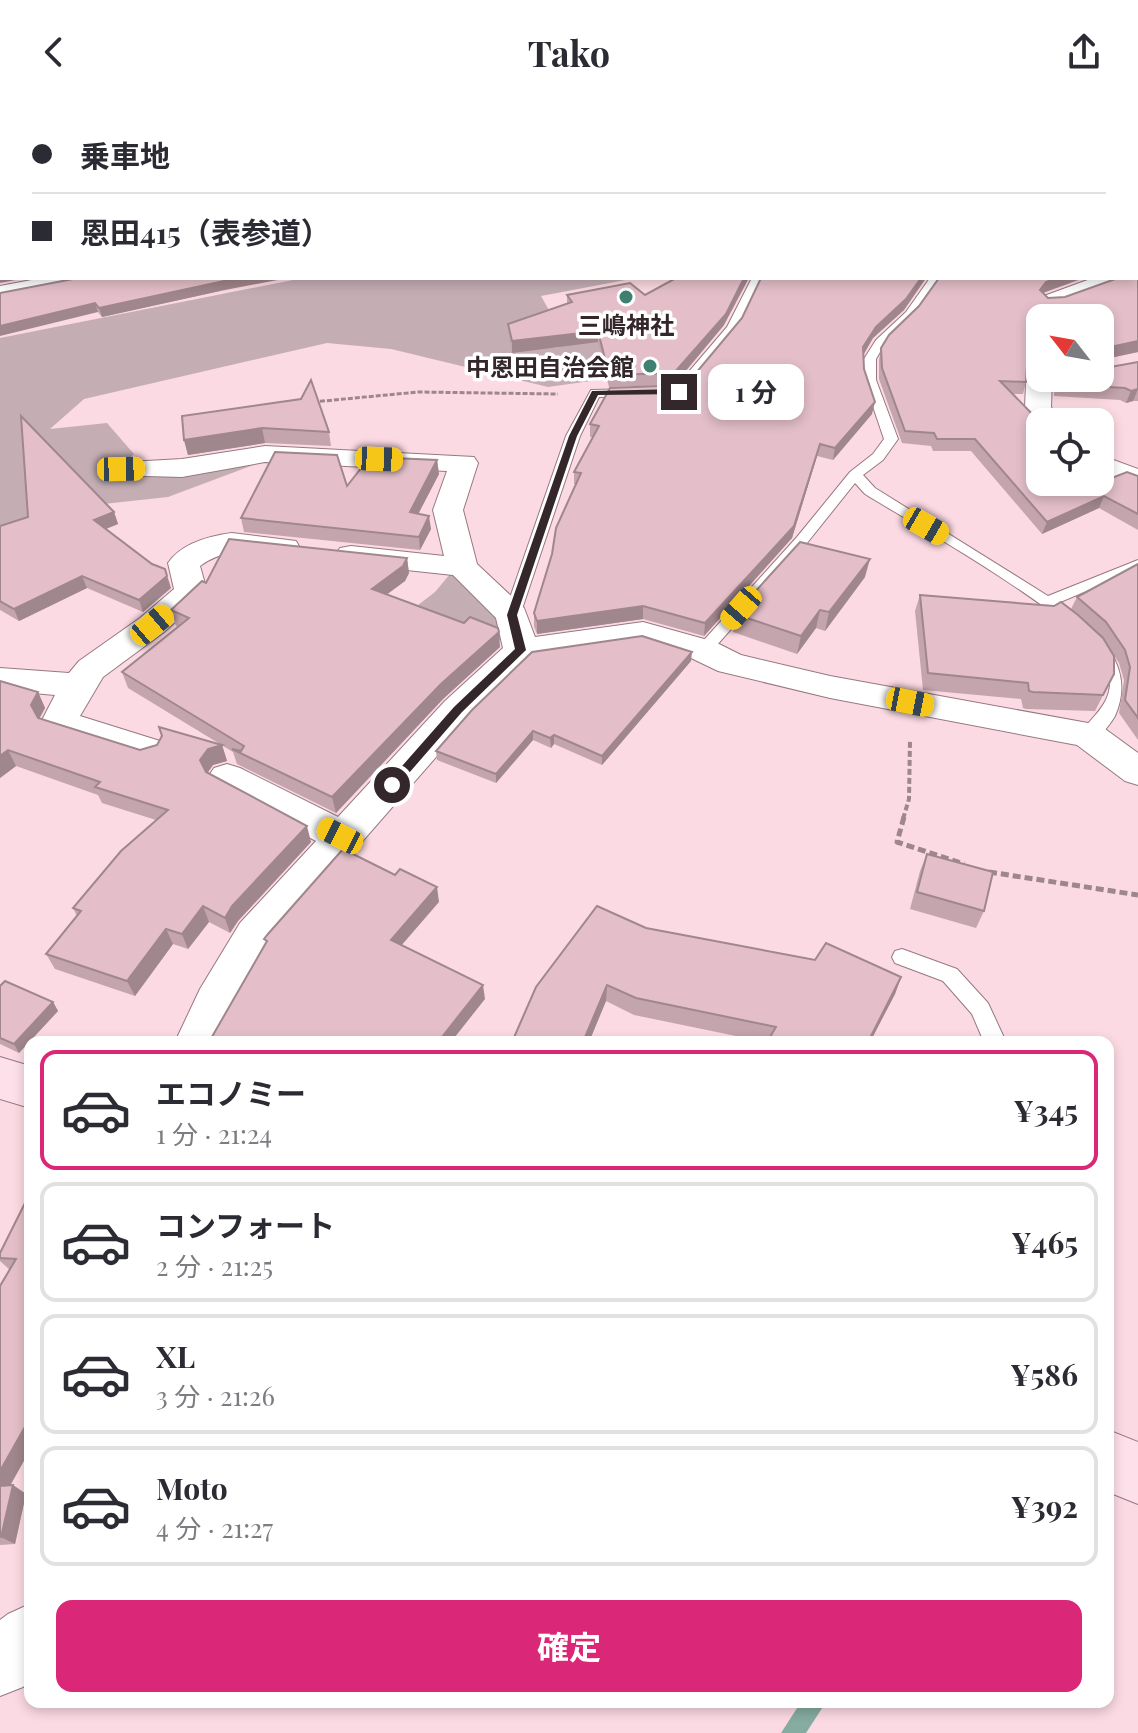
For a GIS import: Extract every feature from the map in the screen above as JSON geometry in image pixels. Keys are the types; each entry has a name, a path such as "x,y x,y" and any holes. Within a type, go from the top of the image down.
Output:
{"main road":[{"path":"0,1078 24,1085"},
{"path":"1114,1463 1138,1473"}],"street":[{"path":"0,293 67,280"},
{"path":"1048,300 1108,280"},
{"path":"121,469 182,468 265,454 464,463 448,510 462,567 512,615 521,650"},
{"path":"1114,469 1138,479"},
{"path":"147,750 59,722 78,685 91,669 152,625 191,591 184,563 209,544 230,542 462,567"},
{"path":"201,1036 216,1002 255,935 340,836 392,785 458,709 521,650 643,632 703,650 730,663 910,702 1088,735 1138,772"},
{"path":"0,679 78,685"},
{"path":"227,777 340,836"},
{"path":"0,1664 24,1642"}],"lane":[{"path":"512,615 573,436 595,393 679,392 734,323 756,280"},
{"path":"703,650 802,540 855,475 878,457 891,439 885,413 869,378 871,356 886,333 909,315 935,280"},
{"path":"855,475 870,491 1046,603 1089,634 1114,658 1119,686 1108,718 1088,735"},
{"path":"1046,603 1138,564"},
{"path":"902,957 950,975 980,1009 992,1036"}],"path":[{"path":"311,402 418,392 595,393"},
{"path":"910,702 909,799 897,842 990,872 1138,895"}],"shaded area":[{"path":"293,280 625,280 541,296 550,312 554,348 600,339 681,342 595,356 598,380 548,387 391,349 327,343 84,399 50,429 107,423 134,454 111,472 272,458 168,497 85,506 0,532 0,338"},
{"path":"455,568 496,615 503,641 409,612 435,592"}],"building":[{"path":"68,280 229,280 99,308 95,303 0,326 0,293"},
{"path":"672,280 743,280 726,314 674,373 609,375 598,331 512,341 508,324 572,302 567,295 630,283 645,295"},
{"path":"760,280 920,280 906,299 876,327 863,347 864,369 875,402 835,448 820,444 794,526 705,623 643,606 537,621 534,613 552,554 556,528 581,473 574,472 599,426 590,424 610,388 686,385 742,318"},
{"path":"938,280 1052,280 1040,290 1048,298 1065,297 1112,280 1138,280 1138,341 1114,346 1114,304 1026,304 1026,382 1000,381 1026,408 1026,496 1104,496 1047,522 975,439 937,439 934,433 905,431 882,368 881,348"},
{"path":"1138,362 1138,389 1131,391 1114,387 1114,366"},
{"path":"311,380 329,432 262,428 184,440 182,416 301,399"},
{"path":"21,416 114,512 94,520 152,564 165,569 167,576 139,600 82,576 14,609 0,601 0,526 28,517"},
{"path":"275,452 337,455 347,486 370,457 437,460 410,512 429,516 419,537 241,518"},
{"path":"1127,472 1138,476 1138,514 1104,496 1114,496 1114,477"},
{"path":"229,539 407,558 403,566 372,589 464,623 470,617 498,628 499,632 441,684 332,797 232,749 241,751 244,746 122,672 189,618 171,610 202,581 206,583"},
{"path":"800,542 870,559 829,612 820,610 801,636 735,614"},
{"path":"1138,564 1138,718 1125,700 1130,667 1125,650 1106,622 1077,597"},
{"path":"920,595 1054,606 1061,602 1103,638 1114,656 1114,674 1103,695 1033,692 1029,691 1028,683 928,673"},
{"path":"642,636 692,652 602,756 554,735 550,738 533,731 496,774 436,751 472,710 532,652"},
{"path":"0,681 38,692 31,705 38,718 140,750 157,745 162,736 159,727 222,745 208,749 200,760 206,772 307,826 232,906 225,918 203,906 182,934 166,929 127,981 46,954 81,911 73,908 121,851 168,810 95,787 100,782 8,750 0,756"},
{"path":"343,849 395,875 400,869 437,887 391,940 483,985 443,1036 212,1036 267,941 264,939"},
{"path":"927,854 993,872 984,911 917,892"},
{"path":"597,906 646,928 815,960 826,943 901,977 871,1036 771,1036 776,1027 636,998 607,985 586,1036 515,1036 536,987"},
{"path":"5,981 53,1002 14,1044 0,1038 0,986"},
{"path":"24,1205 24,1429 0,1471 0,1286 16,1259 0,1258"},
{"path":"13,1485 1,1537 0,1537 0,1486"}],"waterway":[{"path":"792,1733 811,1708"}],"place":[{"name":"三嶋神社","path":"626,297"},
{"name":"中恩田自治会館","path":"650,366"}],"route":[{"path":"392,785 458,709 521,650 512,615 573,436 595,393 679,392"}]}
